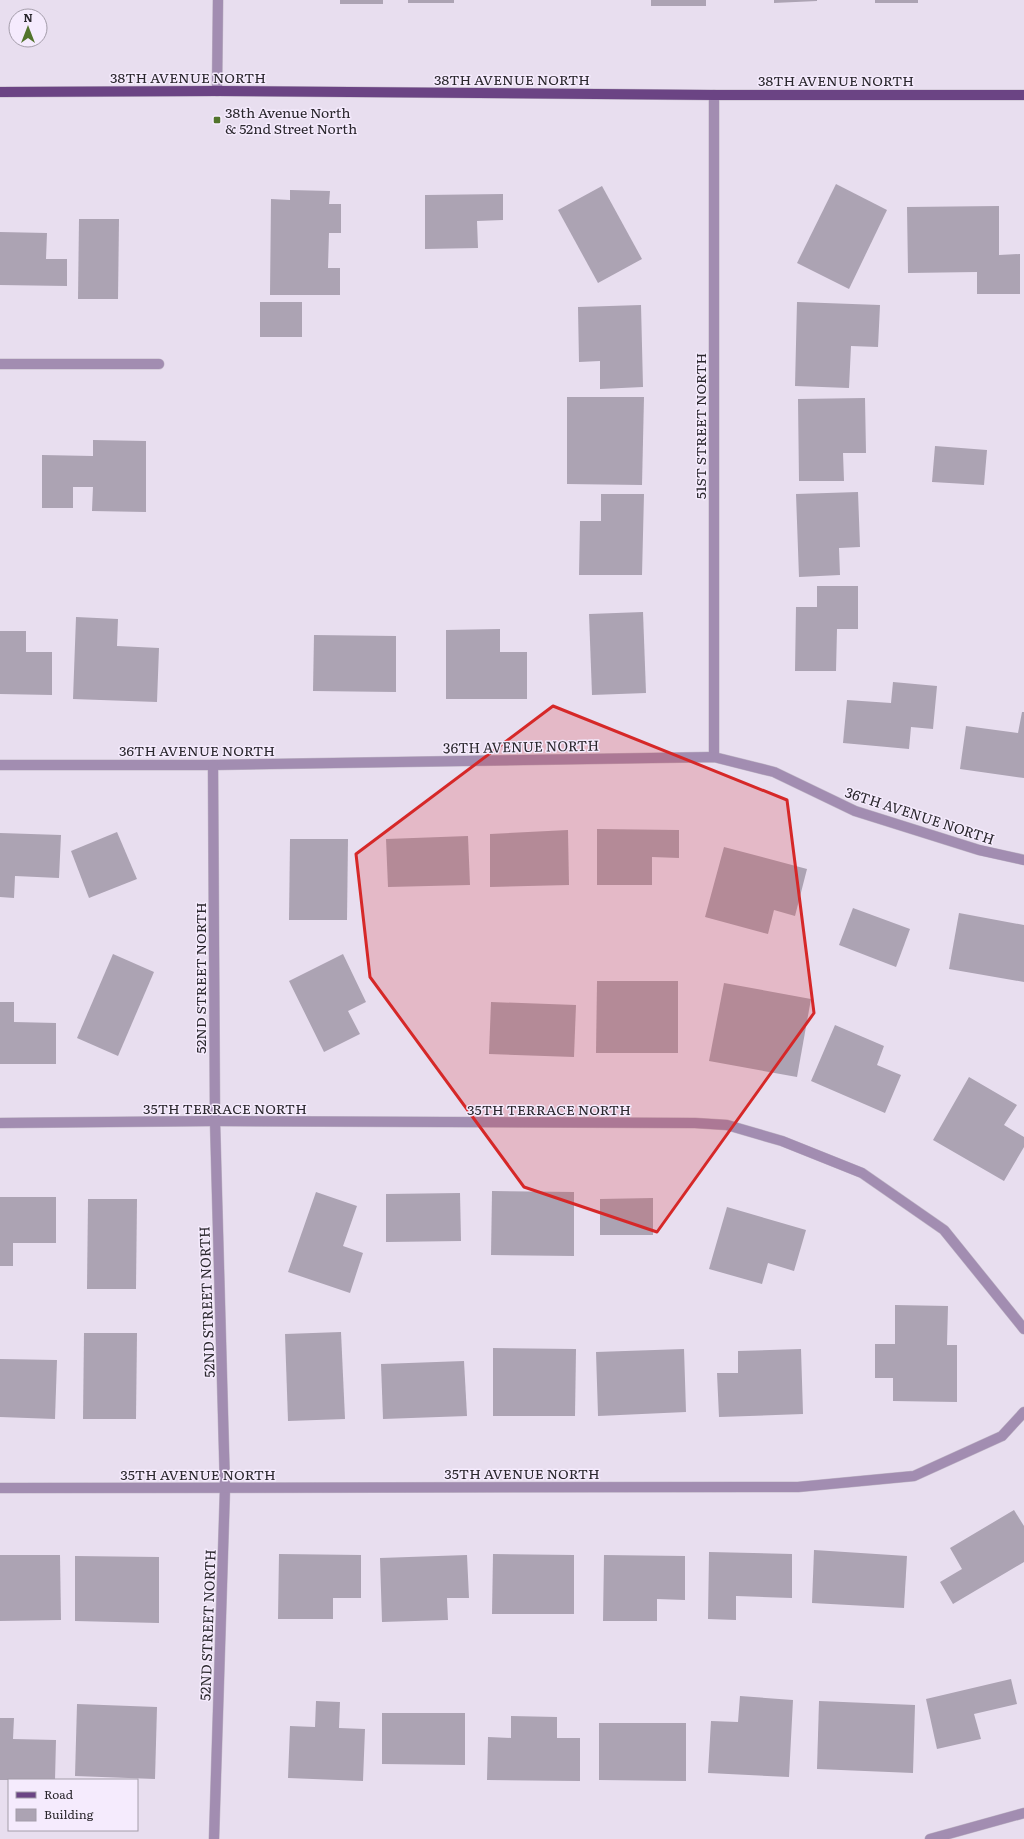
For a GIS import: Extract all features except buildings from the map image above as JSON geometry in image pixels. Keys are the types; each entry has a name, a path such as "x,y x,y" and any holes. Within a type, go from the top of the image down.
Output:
{"main road":[{"name":"38TH AVENUE NORTH","path":"0,92 217,91 714,95 1024,94"}],"street":[{"path":"217,91 218,0"},
{"name":"51ST STREET NORTH","path":"714,95 714,757"},
{"path":"0,364 159,364"},
{"name":"36TH AVENUE NORTH","path":"0,765 213,765 714,757 774,772 855,811 979,850 1024,860"},
{"name":"52ND STREET NORTH","path":"213,765 215,1121 225,1488 214,1839"},
{"name":"35TH TERRACE NORTH","path":"0,1123 215,1121 695,1123 727,1125 782,1141 862,1173 944,1230 1024,1329"},
{"name":"35TH AVENUE NORTH","path":"0,1488 798,1487 914,1476 1002,1436 1024,1412"},
{"path":"930,1839 1024,1813"}],"highlighted area":[{"path":"553,706 787,800 814,1013 657,1232 524,1187 370,977 356,854"}],"place":[{"name":"38th Avenue North & 52nd Street North","path":"217,120"}]}
